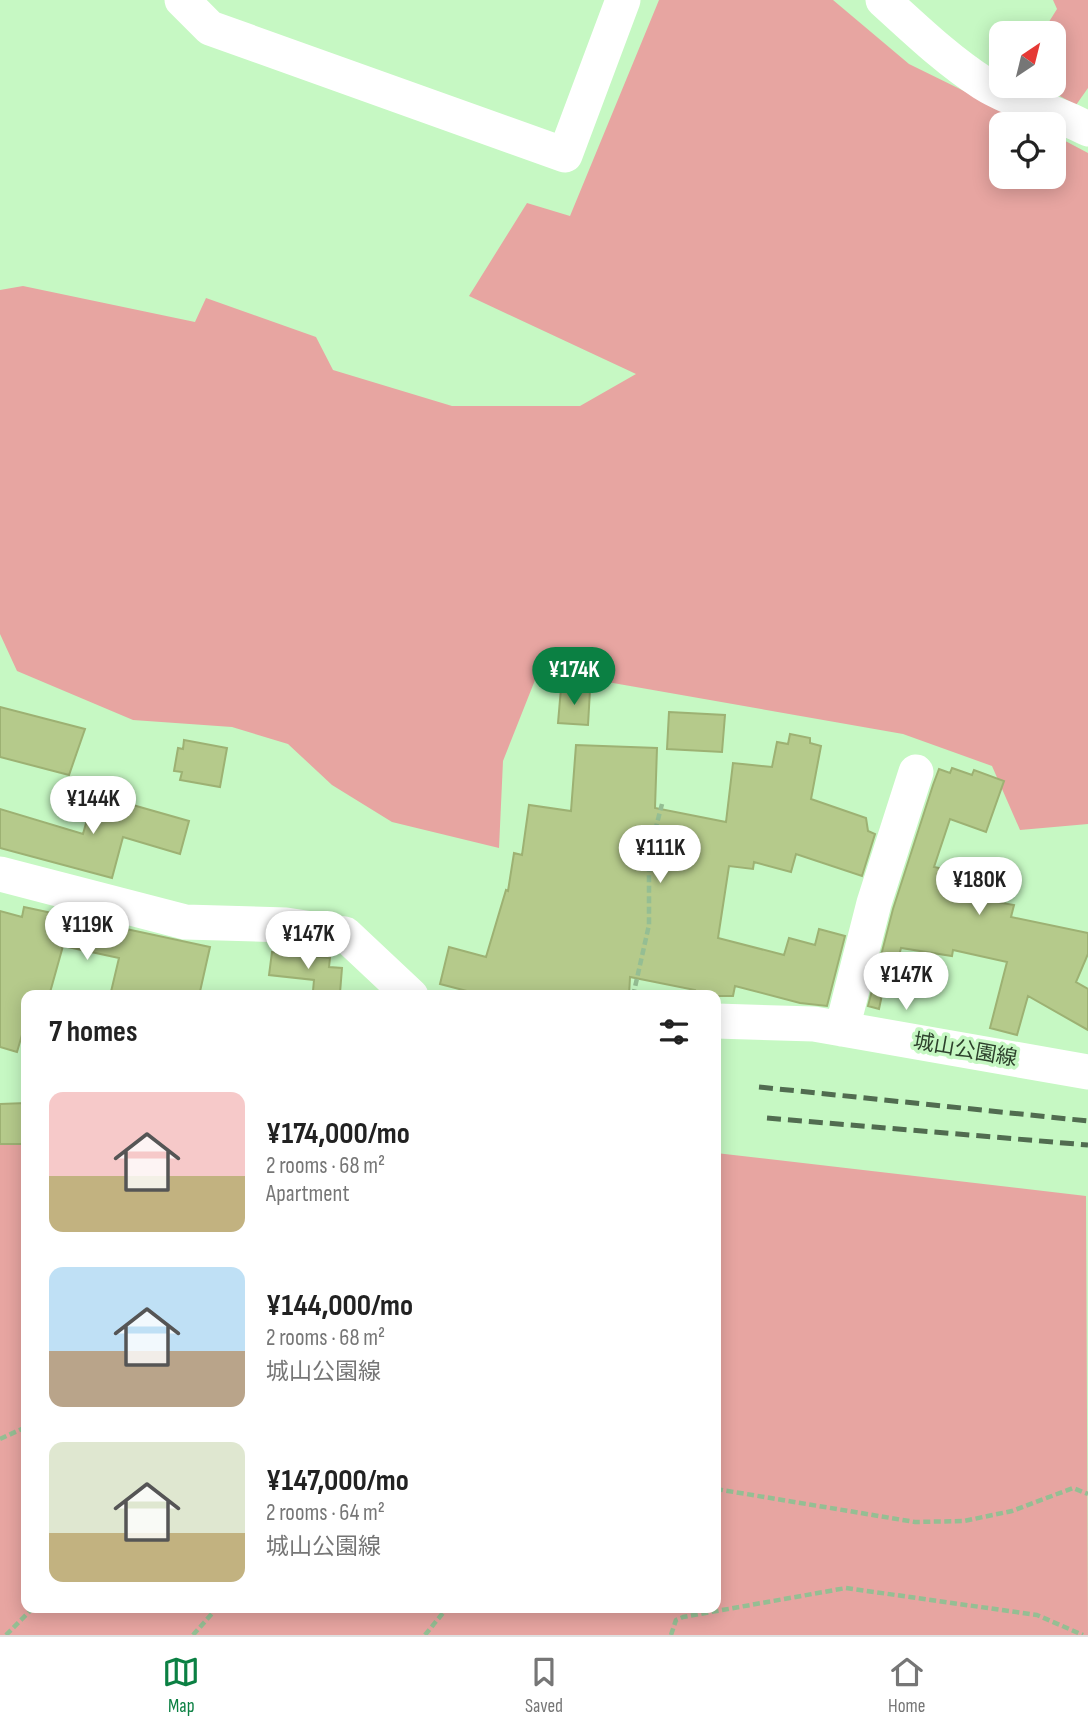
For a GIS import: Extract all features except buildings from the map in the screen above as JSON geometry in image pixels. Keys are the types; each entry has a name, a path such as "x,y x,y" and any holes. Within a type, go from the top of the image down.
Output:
{"street":[{"path":"182,0 210,28 565,155 623,0"},
{"path":"883,0 929,43 985,85 1065,116 1088,129"},
{"path":"842,1029 874,903 916,772"},
{"path":"0,874 185,922 286,925 345,934 405,990"},
{"name":"城山公園線","path":"721,1021 814,1024 1088,1072"}],"path":[{"path":"634,990 649,925 649,854 662,804"},
{"path":"0,1439 21,1429"},
{"path":"721,1490 915,1521 964,1521 1012,1511 1073,1488 1088,1494"},
{"path":"721,1610 846,1588 1037,1615 1083,1635"},
{"path":"6,1635 28,1613"},
{"path":"193,1635 213,1613"},
{"path":"425,1635 443,1613"},
{"path":"671,1635 676,1620 705,1613"}],"shaded area":[{"path":"659,0 833,0 909,64 1007,112 989,112 989,189 1066,189 1066,141 1088,153 1088,824 1020,830 992,766 903,734 539,670 503,761 499,848 392,822 332,785 288,744 232,727 133,720 17,671 0,634 0,290 23,286 195,322 206,298 316,337 333,370 452,406 580,406 636,374 469,296 527,203 570,216"},
{"path":"1053,0 1088,0 1088,88 1076,105 1063,98 1066,98 1066,21 1050,21 1057,9"},
{"path":"21,1125 21,1613 721,1613 721,1154 1086,1196 1088,1635 0,1635 0,1129"}],"railway":[{"path":"759,1087 1088,1121"},
{"path":"767,1118 1088,1145"}]}
